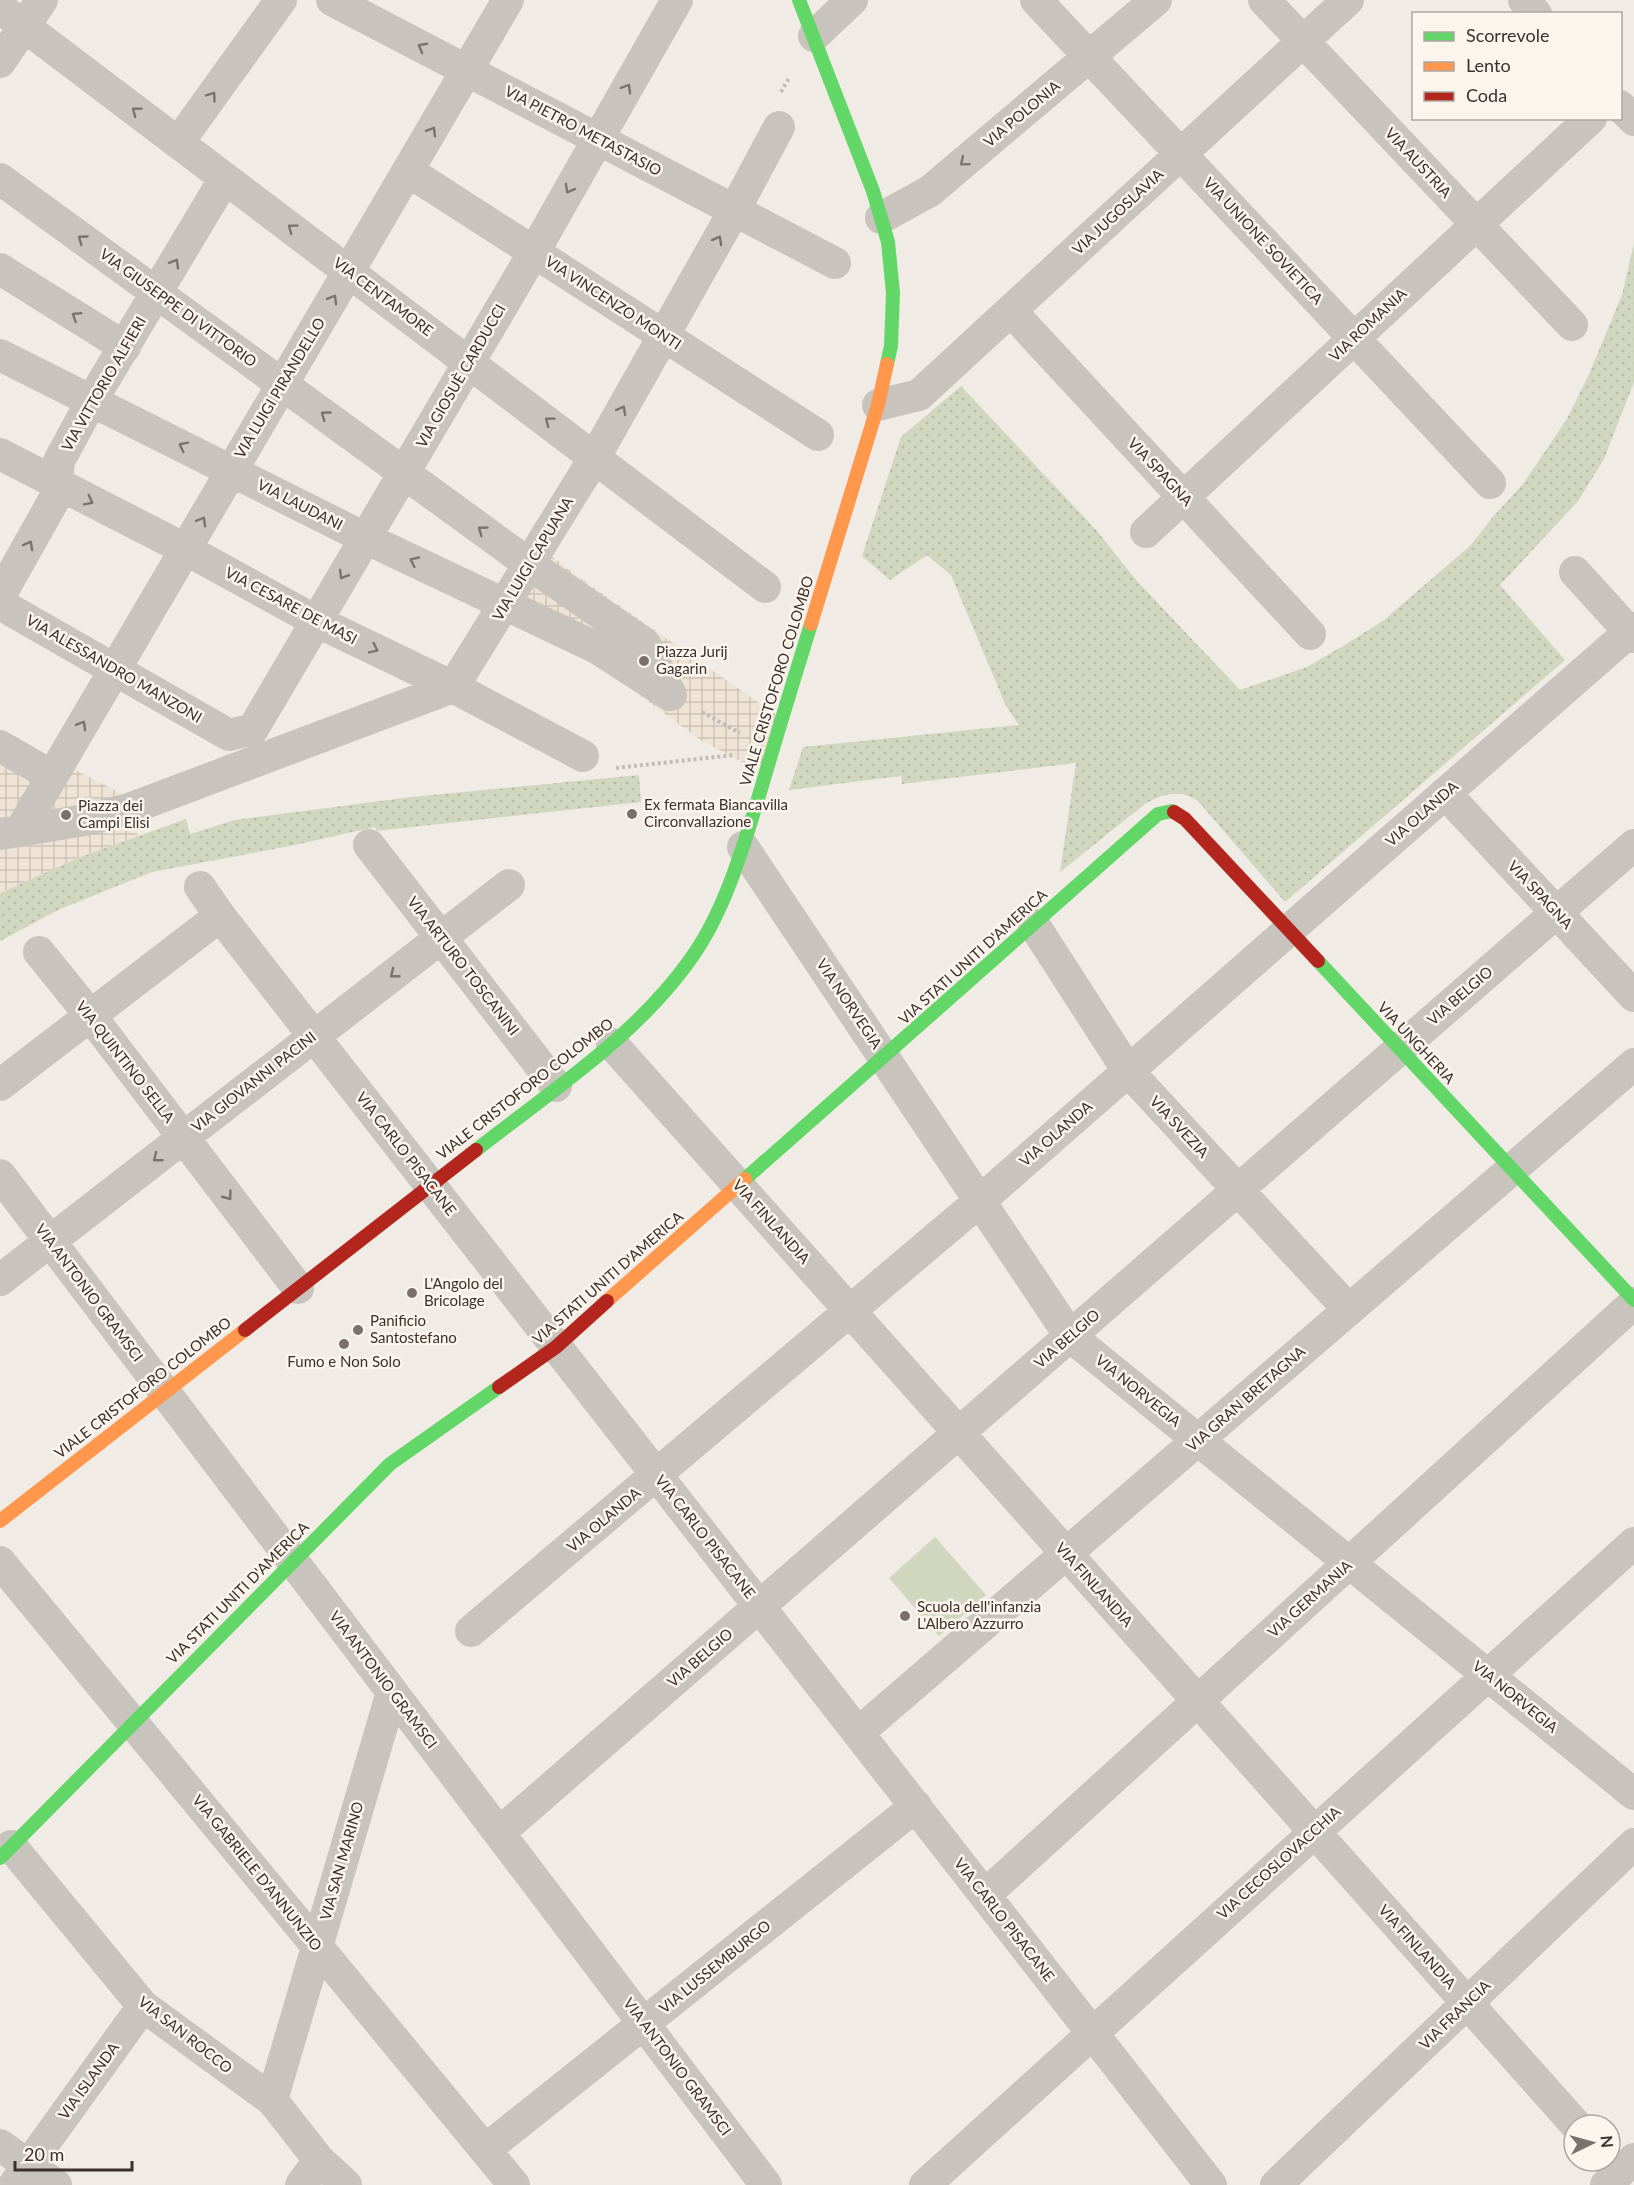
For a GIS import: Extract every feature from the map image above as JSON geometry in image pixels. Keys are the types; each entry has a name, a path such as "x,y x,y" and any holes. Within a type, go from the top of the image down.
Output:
{"street":[{"path":"0,62 12,17 42,0"},
{"path":"178,143 281,0"},
{"name":"VIA PIETRO METASTASIO","path":"332,0 835,263"},
{"name":"VIA LUIGI PIRANDELLO","path":"10,832 52,776 508,0"},
{"name":"VIA GIOSUÈ CARDUCCI","path":"229,735 253,729 534,252 677,0"},
{"name":"VIALE CRISTOFORO COLOMBO","path":"0,1521 612,1044 662,993 694,955 718,908 743,847 878,405 891,346 893,293 888,242 873,191 799,0"},
{"path":"814,36 852,0"},
{"name":"VIA UNIONE SOVIETICA","path":"1036,0 1490,483"},
{"name":"VIA POLONIA","path":"881,218 930,191 1156,0"},
{"name":"VIA AUSTRIA","path":"1264,0 1572,325"},
{"name":"VIA JUGOSLAVIA","path":"878,405 919,395 1348,0"},
{"path":"1524,0 1534,12"},
{"name":"VIA CENTAMORE","path":"12,17 765,587"},
{"path":"1622,108 1634,120"},
{"name":"VIA ROMANIA","path":"1146,532 1589,120"},
{"name":"VIA LUIGI CAPUANA","path":"453,687 596,457 779,127"},
{"name":"VIA VINCENZO MONTI","path":"408,171 818,435"},
{"name":"VIA VITTORIO ALFIERI","path":"0,596 55,498 58,461 225,178"},
{"name":"VIA GIUSEPPE DI VITTORIO","path":"0,179 529,564 645,644 671,695"},
{"path":"0,269 125,347"},
{"name":"VIA SPAGNA","path":"1011,311 1310,634"},
{"name":"VIA LAUDANI","path":"0,355 365,538 597,648 671,695"},
{"name":"VIA CESARE DE MASI","path":"0,454 185,549 316,621 453,687 594,763"},
{"path":"1575,572 1632,632"},
{"name":"VIA ALESSANDRO MANZONI","path":"0,604 229,735"},
{"name":"VIA OLANDA","path":"471,1631 981,1200 1632,632"},
{"path":"10,832 85,820 129,809 453,687"},
{"path":"0,746 52,776"},
{"name":"VIA SPAGNA","path":"1445,793 1634,996"},
{"name":"VIA UNGHERIA","path":"1172,811 1185,819 1634,1302"},
{"name":"VIA STATI UNITI D'AMERICA","path":"6,1852 390,1464 556,1347 1158,814 1172,811"},
{"name":"VIA ARTURO TOSCANINI","path":"369,845 556,1086"},
{"name":"VIA BELGIO","path":"499,1833 1634,845"},
{"name":"VIA NORVEGIA","path":"743,847 1070,1336 1634,1794"},
{"name":"VIA GIOVANNI PACINI","path":"0,1280 509,885"},
{"name":"VIA CARLO PISACANE","path":"200,887 220,916 1211,2185"},
{"path":"0,1085 220,916"},
{"name":"VIA SVEZIA","path":"1034,925 1128,1071 1348,1310"},
{"name":"VIA QUINTINO SELLA","path":"39,952 298,1288"},
{"name":"VIA FINLANDIA","path":"612,1044 1565,2113"},
{"name":"VIA GRAN BRETAGNA","path":"858,1733 1634,1064"},
{"name":"VIA ANTONIO GRAMSCI","path":"0,1175 766,2185"},
{"name":"VIA GERMANIA","path":"985,1895 1634,1302"},
{"name":"VIA CECOSLOVACCHIA","path":"925,2185 1634,1543"},
{"name":"VIA GABRIELE D'ANNUNZIO","path":"0,1562 514,2185"},
{"name":"VIA SAN MARINO","path":"272,2100 392,1692"},
{"name":"VIA LUSSEMBURGO","path":"485,2150 916,1806"},
{"name":"VIA FRANCIA","path":"1276,2185 1634,1844"},
{"name":"VIA SAN ROCCO","path":"6,1852 143,2006 272,2100 319,2160 346,2185"},
{"name":"VIA ISLANDA","path":"21,2175 143,2006"},
{"path":"0,2145 21,2175 56,2185"},
{"path":"301,2185 319,2160"}],"path":[{"path":"671,695 773,750"},
{"path":"594,763 773,750"}],"green space":[{"path":"1634,243 1634,382 1604,459 1578,501 1500,585 1565,660 1285,902 1197,800 1177,794 1164,795 1145,804 1060,872 1076,763 902,784 901,776 789,790 803,747 1019,725 1006,706 951,575 927,555 890,580 862,556 901,437 961,386 1097,531 1136,580 1240,690 1307,667 1348,643 1384,620 1471,545 1523,484 1567,419 1590,372 1622,295"},
{"path":"639,775 641,802 377,831 375,827 290,846 152,872 60,909 0,941 0,893 80,857 186,819 190,834 235,820 411,797"},
{"path":"935,1537 986,1595 939,1636 889,1578"}],"shaded area":[{"name":"Piazza Jurij Gagarin","path":"540,547 577,576 782,719 766,774 702,741 601,667 517,626"},
{"name":"Piazza dei Campi Elisi","path":"0,746 60,762 124,795 138,836 80,857 0,893"}],"traffic: fast":[{"path":"799,0 873,191 888,242 893,293 891,346 887,364"},
{"path":"476,1150 563,1084 619,1037 670,986 692,957 715,918 741,854 811,624"},
{"path":"745,1179 1158,814 1174,812"},
{"path":"1318,961 1634,1300"},
{"path":"0,1858 390,1464 499,1387"}],"traffic: slow":[{"path":"811,624 878,405 887,364"},
{"path":"607,1301 745,1179"},
{"path":"0,1521 245,1330"}],"traffic: jam":[{"path":"1174,812 1185,819 1318,961"},
{"path":"245,1330 476,1150"},
{"path":"499,1387 556,1347 607,1301"}],"place":[{"name":"Piazza Jurij Gagarin","path":"644,661"},
{"name":"Ex fermata Biancavilla Circonvallazione","path":"632,814"},
{"name":"Piazza dei Campi Elisi","path":"66,815"},
{"name":"L'Angolo del Bricolage","path":"412,1293"},
{"name":"Panificio Santostefano","path":"358,1330"},
{"name":"Fumo e Non Solo","path":"344,1344"},
{"name":"Scuola dell'infanzia L'Albero Azzurro","path":"905,1616"}]}
